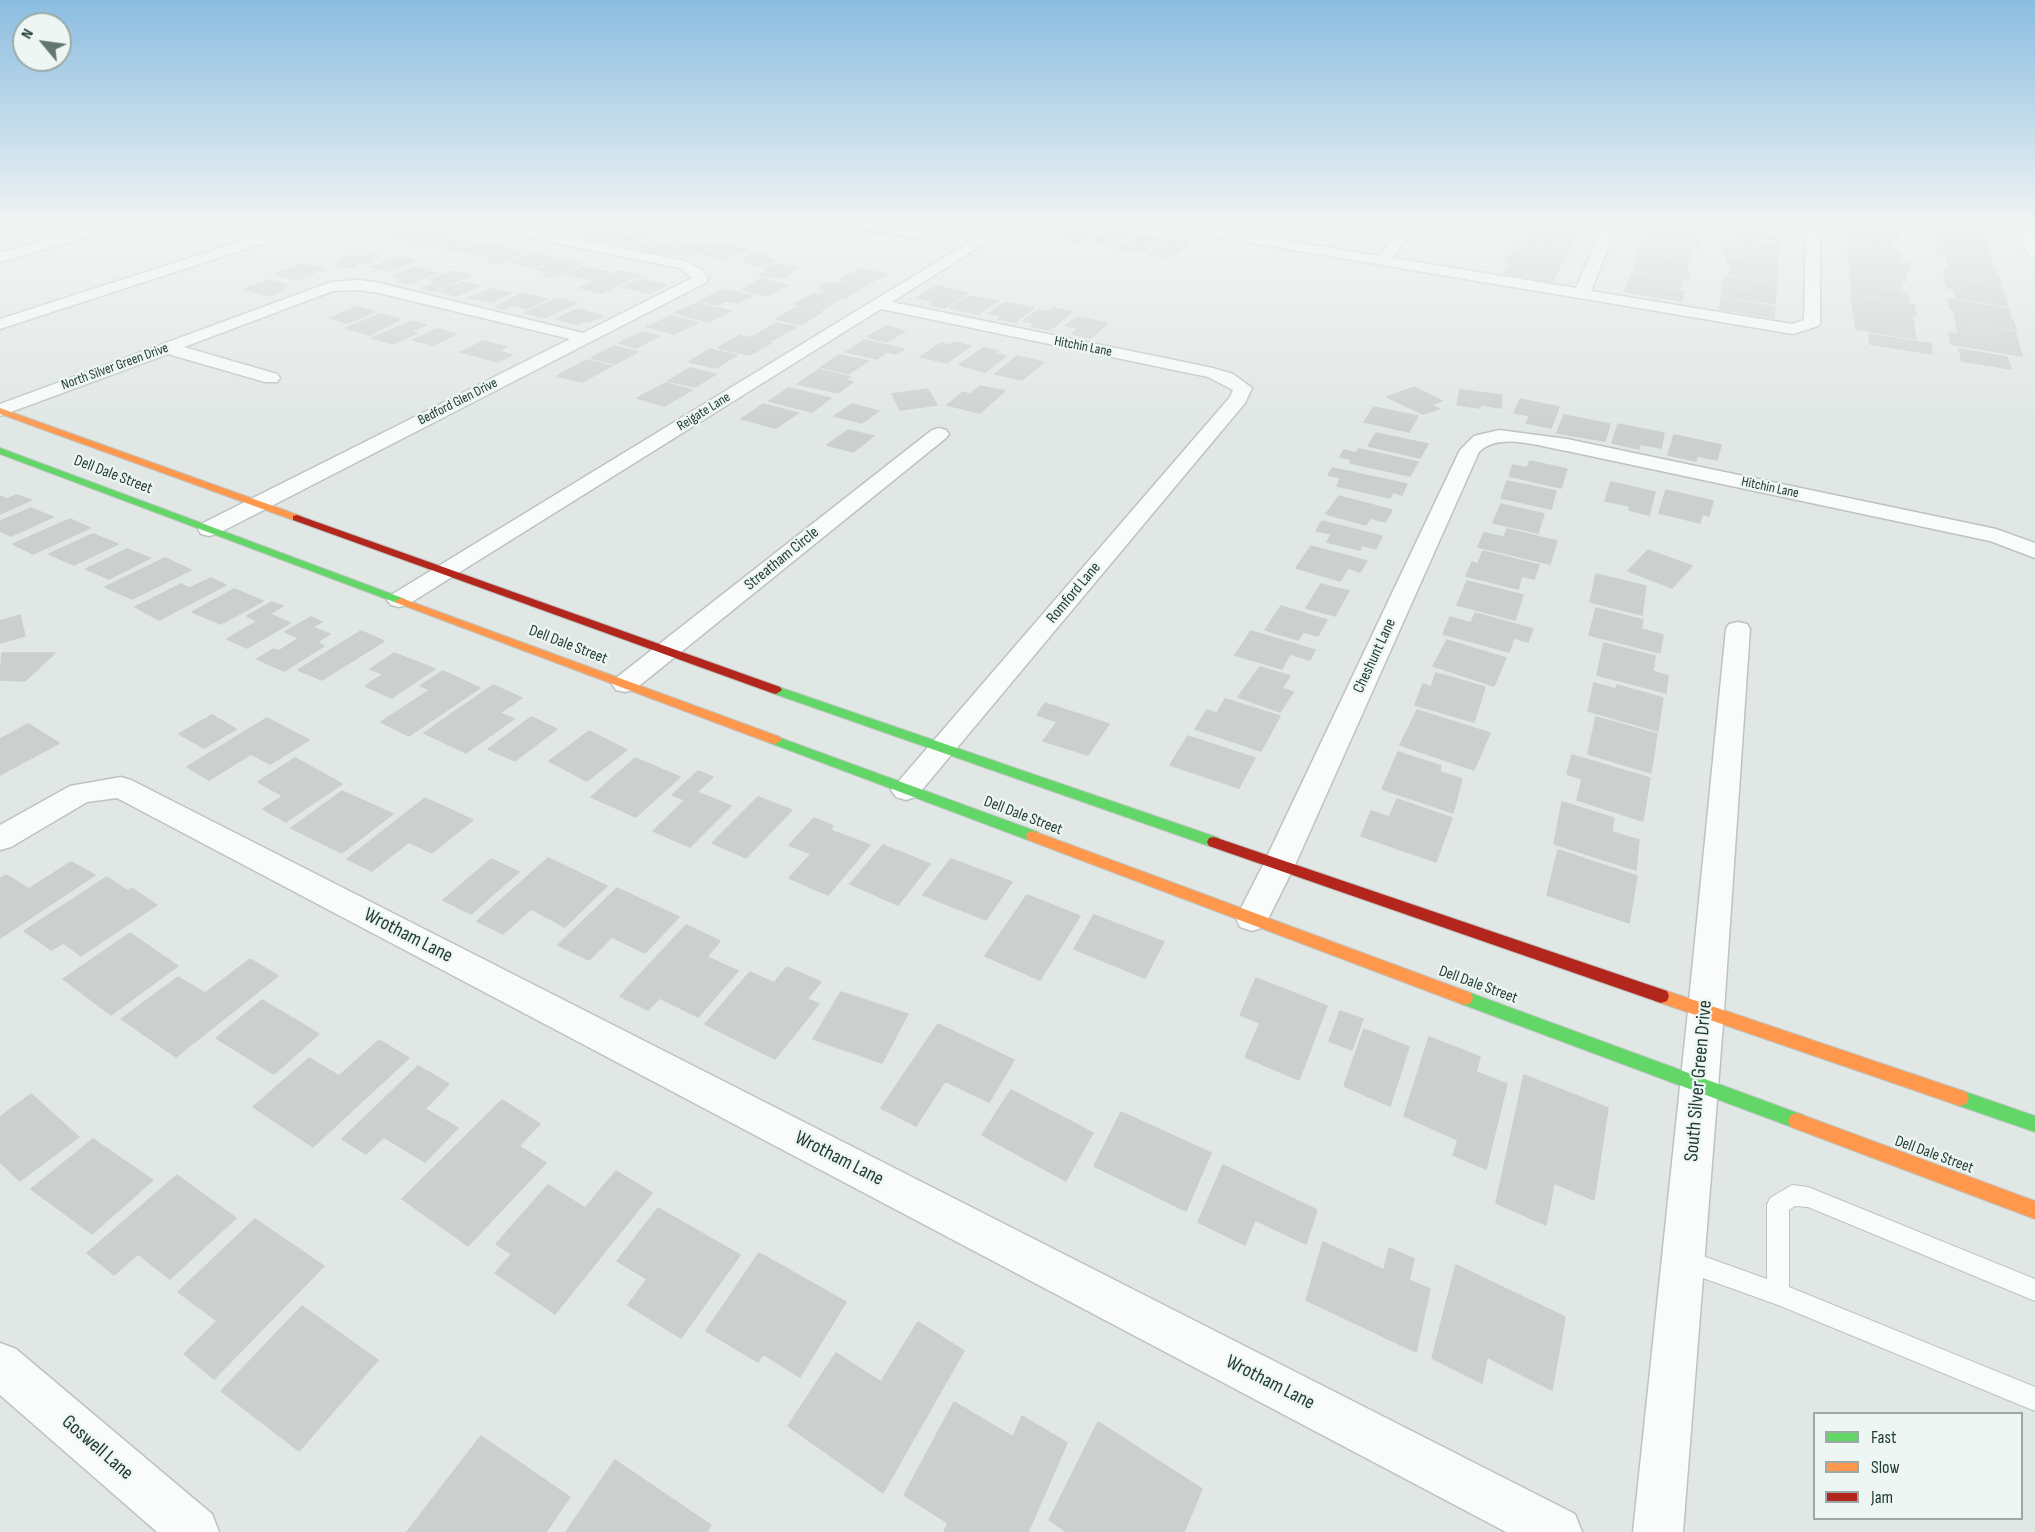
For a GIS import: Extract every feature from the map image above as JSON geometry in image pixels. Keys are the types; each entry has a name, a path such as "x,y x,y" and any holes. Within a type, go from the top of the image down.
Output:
{"main road":[{"name":"Dell Dale Street","path":"0,410 666,651 1279,866 2035,1124"},
{"name":"Dell Dale Street","path":"0,451 2035,1210"}],"street":[{"path":"0,324 88,295"},
{"name":"North Silver Green Drive","path":"0,410 308,295"},
{"name":"North Silver Green Drive","path":"410,295 584,338"},
{"name":"Bedford Glen Drive","path":"209,529 671,295"},
{"name":"Reigate Lane","path":"399,600 892,295"},
{"path":"1584,295 1793,329 1812,323 1812,295"},
{"name":"Hitchin Lane","path":"878,304 1213,374 1227,378 1243,388 1240,395"},
{"path":"167,348 271,378"},
{"name":"Romford Lane","path":"906,790 1240,395"},
{"name":"Streatham Circle","path":"625,684 939,434"},
{"name":"Cheshunt Lane","path":"1252,918 1279,866 1470,450 1482,439 1502,437 1530,439"},
{"name":"Hitchin Lane","path":"1530,439 1996,536 2035,551"},
{"name":"South Silver Green Drive","path":"1658,1532 1706,1011 1738,629"},
{"name":"Wrotham Lane","path":"0,839 80,793 121,787 1557,1532"},
{"name":"Goswell Lane","path":"0,1365 194,1532"}],"lane":[{"path":"1778,1294 1778,1204 1792,1195 1808,1197 2035,1290"},
{"path":"1683,1260 1778,1294 2035,1399"}],"building":[{"path":"474,295 505,295 491,302 468,298"},
{"path":"517,295 547,299 527,309 513,305 504,309 496,307"},
{"path":"711,295 752,296 737,303 726,301 717,305 700,301"},
{"path":"811,295 840,299 821,310 794,304"},
{"path":"921,295 964,295 945,308 929,305 934,302 917,298"},
{"path":"1647,295 1683,295 1682,301"},
{"path":"1721,295 1776,295 1775,304"},
{"path":"1863,295 1908,295 1909,302"},
{"path":"1955,295 2006,297 2008,306 1956,298"},
{"path":"969,296 998,301 979,314 950,308"},
{"path":"1852,296 1914,305 1916,315 1852,305"},
{"path":"558,298 577,303 544,318 525,313"},
{"path":"1721,298 1775,307 1774,318 1719,309"},
{"path":"1949,299 2009,309 2011,318 1950,309"},
{"path":"1005,302 1034,308 1015,322 998,319 1002,316 989,313"},
{"path":"697,303 731,311 709,322 675,313"},
{"path":"356,307 375,312 347,323 329,318"},
{"path":"797,307 822,312 801,325 776,319"},
{"path":"1853,307 1912,316 1914,326 1854,317"},
{"path":"1053,308 1072,312 1050,330 1031,326 1035,323 1023,321 1038,310 1048,312"},
{"path":"578,309 603,316 576,324 556,319"},
{"path":"1954,311 2013,320 2016,330 1956,321"},
{"path":"381,314 400,319 370,335 346,328"},
{"path":"671,316 698,323 674,334 647,327"},
{"path":"1077,317 1108,323 1091,338 1072,334 1078,328 1065,326"},
{"path":"1855,319 1914,328 1916,339 1856,329"},
{"path":"412,321 426,325 410,332 417,333 393,344 372,338"},
{"path":"777,323 796,327 771,341 752,337"},
{"path":"1956,323 2015,332 2022,356 1951,344 1949,333 1958,334"},
{"path":"887,326 905,331 886,342 867,337"},
{"path":"437,329 456,334 433,345 413,340"},
{"path":"642,332 659,336 636,348 619,343"},
{"path":"1869,334 1931,344 1932,354 1870,344"},
{"path":"740,335 771,343 749,355 718,348"},
{"path":"864,340 904,349 896,354 887,352 877,359 846,352"},
{"path":"484,341 507,347 498,351 512,355 498,362 461,352"},
{"path":"954,342 971,346 947,363 920,357 941,343 950,345"},
{"path":"614,346 638,352 615,364 591,358"},
{"path":"983,348 998,351 995,354 1006,356 985,372 959,365"},
{"path":"710,349 737,355 716,368 689,362"},
{"path":"1959,349 2007,357 2011,369 1962,361"},
{"path":"840,355 868,361 848,374 821,367"},
{"path":"1017,356 1044,362 1022,380 995,374"},
{"path":"587,360 612,366 582,382 557,376"},
{"path":"690,368 716,374 695,387 668,381"},
{"path":"819,369 850,377 844,380 853,382 838,393 797,384"},
{"path":"666,383 692,390 664,406 637,398"},
{"path":"980,386 1005,391 980,413 947,405 963,392 970,394"},
{"path":"1414,387 1442,401 1431,405 1439,409 1423,414 1387,397"},
{"path":"789,388 831,398 812,412 769,401"},
{"path":"928,389 937,405 900,410 892,394"},
{"path":"1460,390 1502,395 1501,408 1457,405"},
{"path":"1520,399 1559,407 1551,428 1526,423 1530,416 1514,413"},
{"path":"763,404 798,413 776,428 741,419"},
{"path":"852,404 879,411 862,423 834,416"},
{"path":"1374,407 1418,416 1409,432 1364,422"},
{"path":"1564,415 1610,424 1605,441 1557,433"},
{"path":"1618,424 1664,433 1661,448 1640,444 1639,449 1612,443"},
{"path":"848,430 874,436 853,452 827,445"},
{"path":"1376,433 1428,444 1420,458 1368,446"},
{"path":"1674,435 1721,445 1717,460 1697,456 1696,461 1668,455"},
{"path":"1359,449 1418,462 1410,476 1350,463 1352,460 1340,457 1344,450 1356,453"},
{"path":"1530,461 1567,469 1561,488 1509,476 1513,465 1527,468"},
{"path":"1333,468 1407,484 1402,495 1393,492 1390,498 1337,486 1341,478 1328,475"},
{"path":"1507,481 1556,491 1551,509 1501,498"},
{"path":"1611,482 1655,492 1649,515 1629,510 1630,506 1605,501"},
{"path":"1666,490 1713,501 1709,516 1702,514 1700,523 1659,513"},
{"path":"17,495 31,500 0,514 0,496 7,499"},
{"path":"1339,496 1392,510 1385,522 1370,518 1366,525 1326,514"},
{"path":"1501,504 1544,514 1538,533 1493,523"},
{"path":"31,508 53,517 11,536 0,531 0,521"},
{"path":"70,519 90,528 33,554 13,544"},
{"path":"1322,521 1382,536 1376,549 1362,545 1360,550 1327,542 1332,534 1316,531"},
{"path":"1507,529 1557,541 1550,564 1478,547 1484,533 1504,537"},
{"path":"93,534 118,544 74,565 49,554"},
{"path":"1311,546 1367,561 1360,572 1348,568 1340,581 1296,568"},
{"path":"127,549 150,558 109,579 86,569"},
{"path":"1648,550 1692,566 1672,588 1628,571"},
{"path":"1483,551 1539,565 1534,579 1522,576 1518,589 1466,576 1472,562 1478,564"},
{"path":"165,558 191,570 132,599 105,587"},
{"path":"1596,574 1646,586 1642,615 1590,602"},
{"path":"211,578 226,585 159,620 135,607 181,584 190,588"},
{"path":"1467,581 1523,595 1515,620 1457,605"},
{"path":"1321,584 1349,591 1335,616 1306,608"},
{"path":"234,589 263,601 221,624 192,612"},
{"path":"272,602 283,606 257,621 247,616"},
{"path":"1281,606 1327,620 1318,636 1303,632 1298,640 1265,630"},
{"path":"1596,608 1643,620 1641,629 1663,635 1660,653 1589,635"},
{"path":"1475,613 1533,629 1528,642 1514,638 1509,652 1443,634 1450,617 1471,623"},
{"path":"270,614 290,623 247,648 227,639"},
{"path":"20,615 25,636 0,643 0,621"},
{"path":"311,617 322,622 312,627 330,634 317,642 324,646 284,671 257,659 274,649 279,651 299,638 285,632"},
{"path":"361,631 384,641 322,680 298,670"},
{"path":"1251,631 1315,650 1310,660 1290,654 1282,669 1235,655"},
{"path":"1447,640 1506,658 1494,686 1433,666"},
{"path":"1604,643 1655,656 1653,671 1668,676 1666,693 1597,675"},
{"path":"2,653 55,653 25,681 0,680"},
{"path":"394,653 435,669 392,698 365,686 383,674 370,669"},
{"path":"1260,667 1290,676 1282,688 1293,692 1280,712 1238,697"},
{"path":"443,671 480,688 409,736 381,722 430,690 420,686"},
{"path":"1436,673 1485,687 1474,722 1415,705 1423,684 1431,687"},
{"path":"1594,683 1616,689 1617,685 1663,698 1658,731 1588,711"},
{"path":"493,685 522,698 500,713 514,719 466,753 424,733"},
{"path":"1225,699 1280,716 1261,751 1195,729 1207,710 1217,713"},
{"path":"1045,703 1109,724 1088,755 1043,741 1057,722 1037,715"},
{"path":"1417,710 1490,733 1474,770 1400,745"},
{"path":"212,715 236,729 204,748 179,734"},
{"path":"531,717 557,729 515,761 488,749"},
{"path":"1596,717 1657,734 1651,773 1588,754"},
{"path":"267,718 309,740 270,764 251,754 209,780 187,767"},
{"path":"28,724 59,743 0,775 0,739"},
{"path":"589,731 627,750 587,781 549,761"},
{"path":"1188,736 1255,758 1239,788 1170,765"},
{"path":"1398,752 1441,766 1440,772 1462,779 1453,813 1382,789"},
{"path":"1572,755 1650,778 1643,821 1577,800 1582,779 1567,774"},
{"path":"295,758 342,784 286,822 263,809 283,796 258,782"},
{"path":"635,758 680,777 636,817 591,797"},
{"path":"698,771 713,777 697,792 731,806 690,847 653,831 685,800 672,795"},
{"path":"342,791 393,814 342,853 291,828"},
{"path":"758,797 792,810 746,858 712,843"},
{"path":"425,798 473,820 432,853 409,842 372,871 347,859"},
{"path":"1397,799 1452,818 1436,862 1361,836 1371,811 1389,817"},
{"path":"1562,802 1614,818 1612,832 1639,840 1636,870 1554,844"},
{"path":"814,818 833,826 830,830 870,845 828,895 789,878 811,854 789,845"},
{"path":"883,845 930,864 898,905 850,884"},
{"path":"1558,850 1637,876 1629,923 1547,895"},
{"path":"548,858 607,886 565,927 531,909 503,934 477,921"},
{"path":"491,859 519,872 471,914 443,900"},
{"path":"951,859 1012,882 986,920 923,895"},
{"path":"71,862 95,875 0,938 0,879 6,875 29,889"},
{"path":"107,877 128,891 132,888 157,905 81,956 63,943 51,950 24,931"},
{"path":"617,888 679,917 645,953 612,937 589,960 558,945"},
{"path":"1027,895 1080,916 1040,980 985,956"},
{"path":"1094,915 1164,942 1145,978 1074,949"},
{"path":"686,925 720,941 707,957 738,971 698,1017 660,998 648,1010 620,996"},
{"path":"130,933 178,966 111,1015 63,979"},
{"path":"250,959 278,976 176,1057 121,1019 178,977 205,993"},
{"path":"787,967 821,982 807,999 819,1004 775,1059 705,1024 750,972 774,983"},
{"path":"1256,978 1327,1006 1299,1080 1245,1057 1260,1023 1240,1015"},
{"path":"841,992 908,1014 882,1063 813,1039"},
{"path":"262,1000 319,1034 274,1074 216,1038"},
{"path":"1340,1011 1363,1019 1352,1050 1329,1041"},
{"path":"938,1024 1014,1060 989,1102 945,1081 916,1126 881,1108"},
{"path":"1364,1029 1409,1047 1390,1106 1344,1086"},
{"path":"1429,1037 1480,1057 1476,1072 1507,1084 1486,1169 1453,1155 1458,1140 1404,1116"},
{"path":"379,1040 409,1058 313,1147 253,1107 309,1058 339,1076"},
{"path":"418,1066 449,1084 425,1109 458,1128 425,1162 384,1137 366,1154 342,1139"},
{"path":"1524,1075 1608,1108 1594,1200 1554,1183 1546,1225 1496,1203"},
{"path":"1011,1090 1093,1133 1066,1181 982,1135"},
{"path":"31,1094 79,1137 20,1181 0,1162 0,1117"},
{"path":"502,1100 540,1124 519,1146 546,1163 468,1246 402,1199"},
{"path":"1121,1112 1211,1153 1186,1211 1094,1166"},
{"path":"93,1139 153,1180 92,1234 31,1189"},
{"path":"1223,1165 1317,1210 1306,1244 1255,1220 1245,1245 1198,1222"},
{"path":"616,1171 652,1193 555,1314 495,1273 512,1254 496,1244 548,1185 585,1208"},
{"path":"177,1175 236,1218 170,1279 138,1254 114,1275 87,1253"},
{"path":"658,1208 740,1255 681,1338 628,1305 647,1279 617,1261"},
{"path":"255,1219 324,1266 214,1379 184,1354 217,1321 178,1292"},
{"path":"1323,1242 1384,1270 1389,1248 1414,1259 1409,1280 1430,1289 1416,1352 1306,1300"},
{"path":"759,1253 846,1302 800,1377 763,1354 758,1362 706,1331"},
{"path":"1456,1265 1565,1317 1552,1390 1487,1357 1482,1383 1432,1358"},
{"path":"302,1306 378,1360 299,1451 221,1391"},
{"path":"918,1322 964,1351 883,1493 788,1426 836,1353 881,1382"},
{"path":"954,1402 1013,1437 1022,1416 1067,1443 1028,1532 944,1532 948,1523 904,1495"},
{"path":"1098,1422 1202,1489 1184,1532 1067,1532 1049,1520"},
{"path":"481,1436 570,1497 546,1532 407,1532"},
{"path":"615,1460 711,1525 707,1532 566,1532"}],"traffic: fast":[{"path":"0,451 401,601"},
{"path":"776,690 1214,842"},
{"path":"775,740 1033,836"},
{"path":"1465,998 1797,1121"},
{"path":"1960,1098 2035,1124"}],"traffic: slow":[{"path":"0,411 297,518"},
{"path":"401,601 775,740"},
{"path":"1033,836 1465,998"},
{"path":"1661,996 1960,1098"},
{"path":"1797,1121 2035,1210"}],"traffic: jam":[{"path":"297,518 776,690"},
{"path":"1214,842 1661,996"}]}
